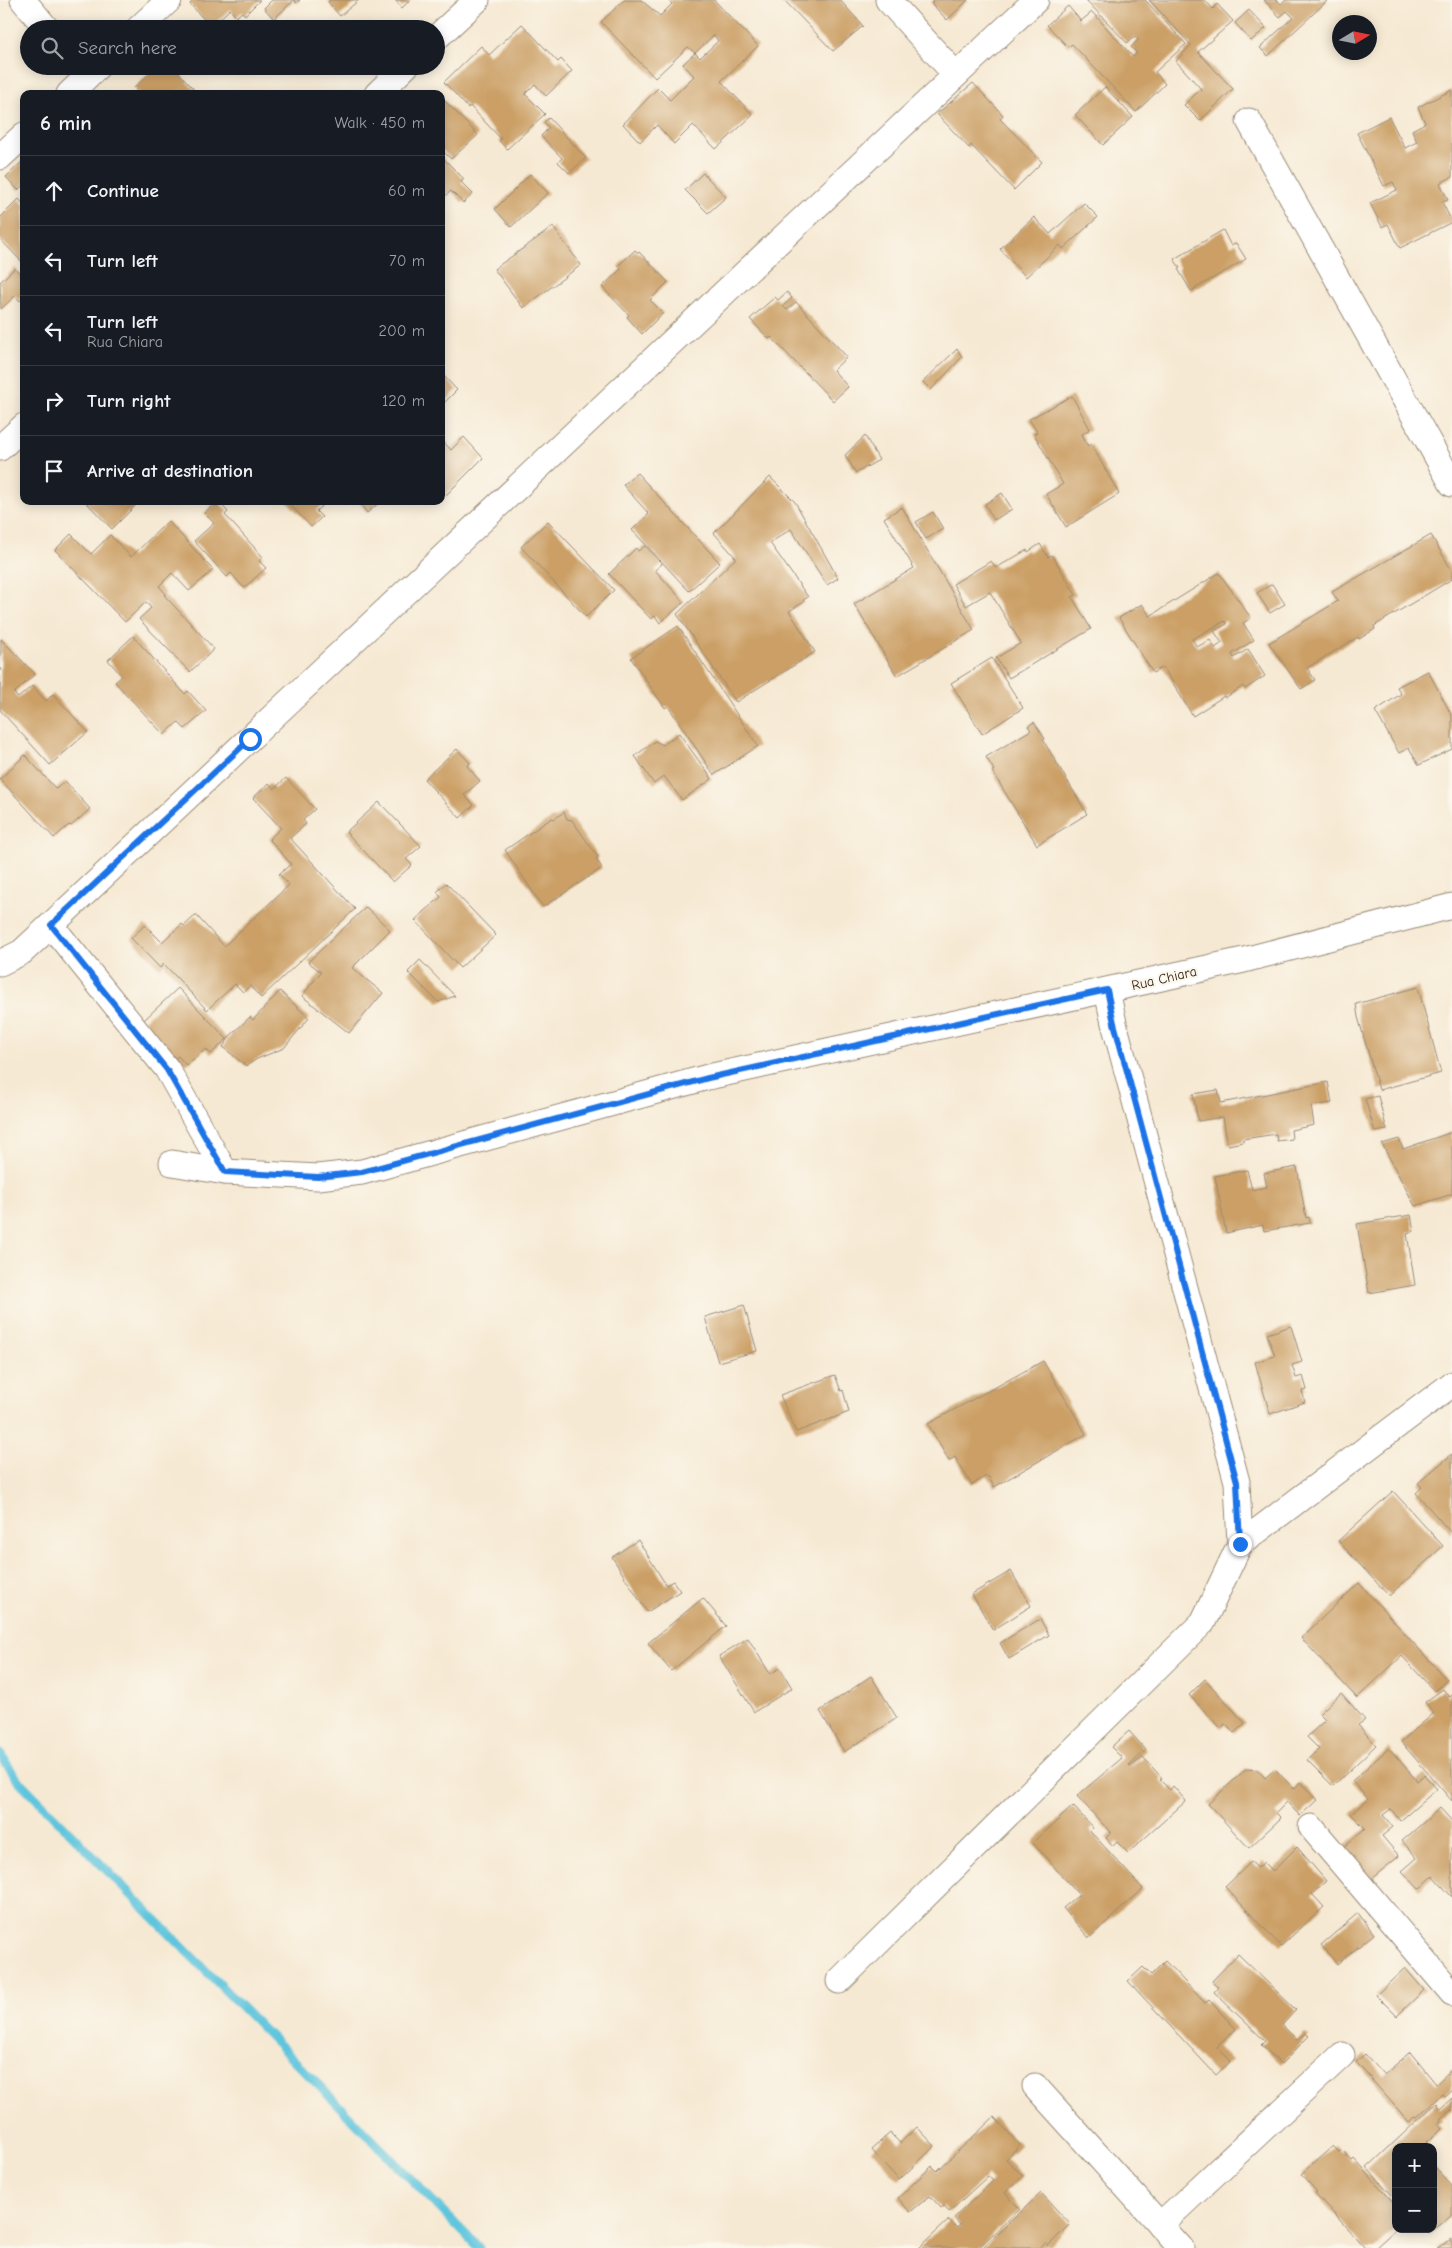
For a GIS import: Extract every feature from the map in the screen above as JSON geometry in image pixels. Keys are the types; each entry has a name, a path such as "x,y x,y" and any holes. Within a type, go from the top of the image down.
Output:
{"street":[{"path":"23,0 39,20"},
{"path":"148,20 169,0"},
{"path":"445,29 476,0"},
{"path":"888,0 956,74"},
{"path":"0,963 22,952 1036,0"},
{"path":"381,90 397,75"},
{"path":"1249,121 1452,484"},
{"path":"0,157 20,139"},
{"path":"0,448 20,430"},
{"name":"Rua Chiara","path":"172,1163 225,1172 318,1177 362,1172 708,1078 1244,960 1452,906"},
{"path":"51,925 167,1070 225,1172"},
{"path":"1107,990 1114,1023 1237,1482 1240,1544"},
{"path":"839,1980 1203,1622 1240,1544 1452,1384"},
{"path":"1311,1828 1452,1993"},
{"path":"1160,2225 1342,2055"},
{"path":"1036,2086 1181,2248"}],"building":[{"path":"194,0 260,0 245,15 242,12 236,17 230,9 218,20 205,20 190,4"},
{"path":"272,0 294,0 274,19 264,8"},
{"path":"330,0 359,0 340,16 328,2"},
{"path":"395,0 410,0 402,8"},
{"path":"624,0 641,0 660,16 672,4 669,0 714,0 758,46 721,81 753,115 716,149 693,125 674,144 657,125 640,142 623,124 658,88 670,100 694,76 683,64 695,53 688,47 655,78 601,22","holes":["714,35 718,41 700,58 695,53"]},
{"path":"784,0 840,0 863,26 833,51"},
{"path":"934,0 968,0 947,20 931,3"},
{"path":"1086,0 1145,0 1186,44 1155,72 1165,84 1136,112 1072,44 1068,47 1047,25 1068,6 1081,21 1092,12 1133,57 1137,53 1131,47 1138,40 1135,36 1127,43"},
{"path":"1149,0 1205,0 1213,9 1217,4 1233,21 1198,52 1233,89 1200,121 1184,105 1201,89 1176,61 1191,45"},
{"path":"1264,0 1277,0 1281,4 1286,0 1328,0 1268,56 1260,48 1293,17 1287,11 1280,17"},
{"path":"1249,10 1266,28 1251,41 1235,23"},
{"path":"522,24 558,62 561,59 572,71 546,96 535,84 525,94 545,114 507,149 499,141 501,139 470,106 468,108 444,82 481,46 489,55"},
{"path":"148,75 181,75 194,90 136,90 134,88"},
{"path":"973,83 1003,115 1000,119 1042,162 1014,190 971,145 969,148 937,114"},
{"path":"1105,87 1133,117 1103,145 1075,115"},
{"path":"1452,90 1452,177 1440,183 1448,200 1442,202 1452,222 1400,248 1388,224 1382,227 1370,203 1397,190 1393,182 1384,186 1357,133 1389,117 1405,148 1417,142 1412,130 1425,123 1418,107"},
{"path":"445,101 478,135 451,159 445,153"},
{"path":"549,118 586,158 569,173 558,162 562,158 541,136 549,128 544,122"},
{"path":"445,160 464,179 461,182 473,194 463,203 451,191 445,196"},
{"path":"20,164 20,188 18,190 6,177"},
{"path":"703,173 726,197 708,213 685,190"},
{"path":"530,174 548,193 511,227 495,209"},
{"path":"19,199 20,260 0,239 0,218"},
{"path":"1084,203 1098,217 1063,249 1060,245 1026,277 1000,249 1034,217 1050,234"},
{"path":"553,227 581,265 523,308 494,269"},
{"path":"1223,230 1231,246 1236,243 1246,259 1191,291 1174,259"},
{"path":"635,250 668,282 650,300 663,313 642,334 627,317 629,315 602,287 621,269 618,266"},
{"path":"15,268 20,274 20,301 15,296 1,309 0,282"},
{"path":"787,292 792,298 783,306 787,310 796,302 847,357 833,370 848,387 833,401 771,337 769,339 750,319 775,297 778,300"},
{"path":"957,349 962,357 931,390 923,382"},
{"path":"445,377 457,390 445,402"},
{"path":"1072,396 1090,429 1082,434 1085,441 1088,446 1091,444 1119,494 1066,527 1046,494 1063,484 1034,434 1037,432 1029,419"},
{"path":"865,436 879,460 856,473 845,455"},
{"path":"464,437 483,458 445,496 445,443 451,450"},
{"path":"637,473 720,563 689,591 632,530 649,514 623,485"},
{"path":"770,477 795,502 838,578 827,585 791,529 770,543 808,597 803,600 804,602 789,611 815,652 736,702 677,614 736,558 714,533"},
{"path":"1002,493 1012,509 994,520 985,504"},
{"path":"89,505 136,505 112,529"},
{"path":"213,505 222,505 228,512 225,515 263,557 259,561 266,568 244,588 231,573 227,577 194,541 214,523 204,513"},
{"path":"291,505 323,505 316,511 322,517 311,527"},
{"path":"361,505 376,505 367,513"},
{"path":"902,507 974,630 897,676 854,604 914,568 884,518"},
{"path":"933,512 943,529 926,539 916,522"},
{"path":"168,521 213,570 189,591 172,573 159,586 166,594 164,595 214,649 190,672 139,619 151,608 146,602 125,622 55,550 71,534 91,554 110,535 131,557"},
{"path":"548,521 614,590 586,617 521,547"},
{"path":"1431,535 1452,571 1452,579 1374,626 1375,629 1359,639 1358,637 1307,668 1315,680 1301,689 1269,643 1338,601 1332,592"},
{"path":"1040,544 1048,557 1052,555 1076,595 1072,597 1091,629 1009,678 996,658 1021,643 990,592 966,606 953,584 991,561 996,568"},
{"path":"645,546 662,564 655,570 684,602 660,623 655,616 651,619 609,574 636,548 638,551"},
{"path":"1219,573 1251,618 1243,623 1254,640 1232,654 1234,658 1248,649 1265,676 1245,689 1243,686 1225,698 1224,696 1193,716 1163,667 1153,673 1119,618 1142,604 1150,616","holes":["1225,621 1227,624 1214,631 1222,643 1215,648 1210,640 1197,647 1192,639"]},
{"path":"1272,584 1285,604 1270,613 1257,593"},
{"path":"678,626 758,746 714,775 668,706 665,708 631,658"},
{"path":"133,636 185,694 188,691 206,711 185,729 178,722 164,735 115,682 122,676 108,660"},
{"path":"1,639 35,674 14,693 18,698 32,686 46,701 53,694 88,732 50,765 0,710"},
{"path":"992,658 1023,708 982,734 951,683"},
{"path":"1428,671 1452,716 1452,749 1419,765 1409,748 1399,753 1375,711 1401,694 1397,687"},
{"path":"1034,722 1087,814 1037,845 992,771 994,770 986,757 1031,730 1028,726"},
{"path":"679,733 712,779 682,800 664,776 654,784 635,756 655,741 663,745"},
{"path":"457,749 470,763 467,766 480,781 464,795 474,805 460,818 424,779"},
{"path":"25,755 56,789 65,781 90,809 54,838 0,779"},
{"path":"286,778 315,809 303,820 306,824 290,838 355,909 261,998 250,986 243,992 235,984 207,1010 164,964 160,968 131,938 145,925 162,942 182,924 184,926 196,915 224,946 289,885 279,874 291,864 269,839 281,828 253,798 269,783 274,789"},
{"path":"379,802 421,846 406,859 412,865 393,882 346,832"},
{"path":"564,812 567,819 572,820 598,857 596,859 602,868 543,907 505,850"},
{"path":"446,883 496,935 460,968 415,920 441,897 437,892"},
{"path":"366,907 390,930 352,968 383,993 349,1033 302,996 321,972 308,962"},
{"path":"420,960 455,996 438,1002 408,972"},
{"path":"1418,987 1441,1073 1379,1090 1356,1004"},
{"path":"178,988 227,1039 211,1054 206,1049 186,1065 178,1056 164,1068 134,1036 147,1024 144,1020"},
{"path":"280,991 309,1018 284,1048 257,1059 246,1066 223,1047 230,1036 250,1017 253,1020"},
{"path":"1328,1082 1332,1103 1311,1106 1314,1125 1291,1130 1292,1139 1277,1141 1276,1134 1243,1139 1243,1142 1228,1145 1223,1117 1198,1121 1193,1094 1218,1090 1221,1103"},
{"path":"1378,1096 1387,1130 1375,1132 1365,1099"},
{"path":"1452,1132 1452,1194 1415,1206 1382,1144 1399,1139 1403,1149"},
{"path":"1297,1167 1306,1218 1309,1217 1310,1223 1264,1231 1263,1225 1226,1233 1215,1176 1247,1170 1252,1190 1267,1187 1264,1173"},
{"path":"1411,1215 1414,1231 1407,1233 1415,1285 1369,1293 1357,1224"},
{"path":"744,1305 757,1351 718,1362 705,1317"},
{"path":"1291,1326 1302,1362 1292,1365 1296,1378 1303,1376 1307,1390 1302,1391 1305,1402 1270,1414 1255,1362 1275,1356 1267,1334"},
{"path":"1043,1361 1086,1434 994,1487 989,1477 986,1476 972,1485 955,1457 949,1461 928,1424"},
{"path":"835,1375 841,1391 843,1390 849,1412 796,1432 780,1395"},
{"path":"1452,1454 1452,1534 1416,1493 1422,1487 1418,1483"},
{"path":"1393,1491 1443,1546 1389,1596 1338,1541"},
{"path":"638,1540 666,1585 673,1581 680,1591 647,1612 612,1557"},
{"path":"1011,1571 1031,1606 993,1630 972,1594"},
{"path":"1359,1583 1447,1680 1434,1691 1402,1656 1357,1698 1301,1638"},
{"path":"703,1598 726,1626 671,1671 648,1643"},
{"path":"1040,1619 1049,1635 1009,1659 1000,1643"},
{"path":"748,1638 770,1674 780,1668 792,1688 754,1712 719,1656"},
{"path":"871,1676 897,1718 844,1752 820,1711"},
{"path":"1205,1679 1245,1723 1234,1733 1225,1724 1221,1728 1189,1695"},
{"path":"1443,1689 1449,1697 1452,1694 1452,1801 1401,1742 1434,1713 1425,1702"},
{"path":"1341,1693 1365,1720 1358,1725 1376,1745 1333,1786 1307,1760 1319,1749 1307,1737 1325,1720 1319,1714"},
{"path":"1129,1731 1146,1750 1129,1766 1143,1757 1162,1778 1160,1780 1170,1790 1173,1786 1186,1801 1128,1853 1117,1842 1113,1846 1106,1838 1111,1833 1077,1796 1122,1758 1111,1747"},
{"path":"1389,1748 1417,1781 1424,1775 1437,1789 1400,1821 1391,1809 1383,1815 1393,1827 1382,1836 1399,1856 1364,1885 1337,1853 1365,1828 1351,1814 1368,1799 1352,1781"},
{"path":"1246,1769 1258,1770 1265,1778 1275,1769 1294,1789 1300,1782 1317,1800 1300,1816 1287,1802 1276,1813 1281,1818 1249,1848 1208,1804"},
{"path":"1073,1806 1093,1828 1090,1831 1143,1889 1089,1938 1063,1908 1079,1895 1033,1843"},
{"path":"1440,1808 1452,1821 1452,1897 1433,1876 1419,1889 1402,1871 1417,1858 1402,1841"},
{"path":"1297,1847 1326,1881 1312,1894 1324,1907 1281,1946 1225,1887 1251,1862 1258,1868 1264,1862 1273,1871"},
{"path":"1358,1913 1374,1934 1337,1964 1321,1945"},
{"path":"1238,1954 1296,2010 1282,2025 1297,2040 1305,2033 1309,2036 1281,2064 1261,2045 1265,2041 1214,1992 1218,1987 1212,1981"},
{"path":"1165,1961 1205,2003 1209,2000 1236,2029 1217,2047 1231,2061 1216,2075 1128,1981 1143,1967 1151,1975"},
{"path":"1405,1968 1424,1990 1397,2016 1376,1995"},
{"path":"1410,2052 1436,2084 1452,2069 1452,2089 1444,2096 1442,2094 1409,2122 1356,2062 1365,2054 1384,2075"},
{"path":"1452,2098 1452,2111 1441,2119 1442,2121 1438,2124 1442,2129 1427,2143 1394,2143 1436,2103 1440,2109"},
{"path":"994,2117 1020,2145 1006,2159 1023,2176 1005,2193 1020,2209 978,2248 919,2248 949,2220 957,2228 960,2225 954,2218 993,2181 988,2176 949,2212 944,2206 941,2208 930,2196 910,2212 898,2198 932,2166 937,2171"},
{"path":"917,2127 935,2146 899,2180 871,2150 890,2133 900,2143"},
{"path":"1392,2144 1392,2195 1367,2168"},
{"path":"1333,2146 1339,2152 1342,2150 1352,2161 1354,2159 1392,2201 1392,2233 1375,2248 1365,2248 1315,2193 1317,2192 1301,2174"},
{"path":"1437,2170 1452,2186 1452,2215 1437,2227"},
{"path":"1041,2193 1070,2224 1048,2246 1046,2243 1040,2248 982,2248"},
{"path":"1452,2239 1452,2248 1437,2248"}],"waterway":[{"path":"0,1754 18,1780 479,2248"}],"route":[{"path":"250,739 51,925 132,1023 167,1070 225,1172 318,1177 362,1172 708,1078 1107,990 1114,1023 1237,1482 1240,1544"}]}
